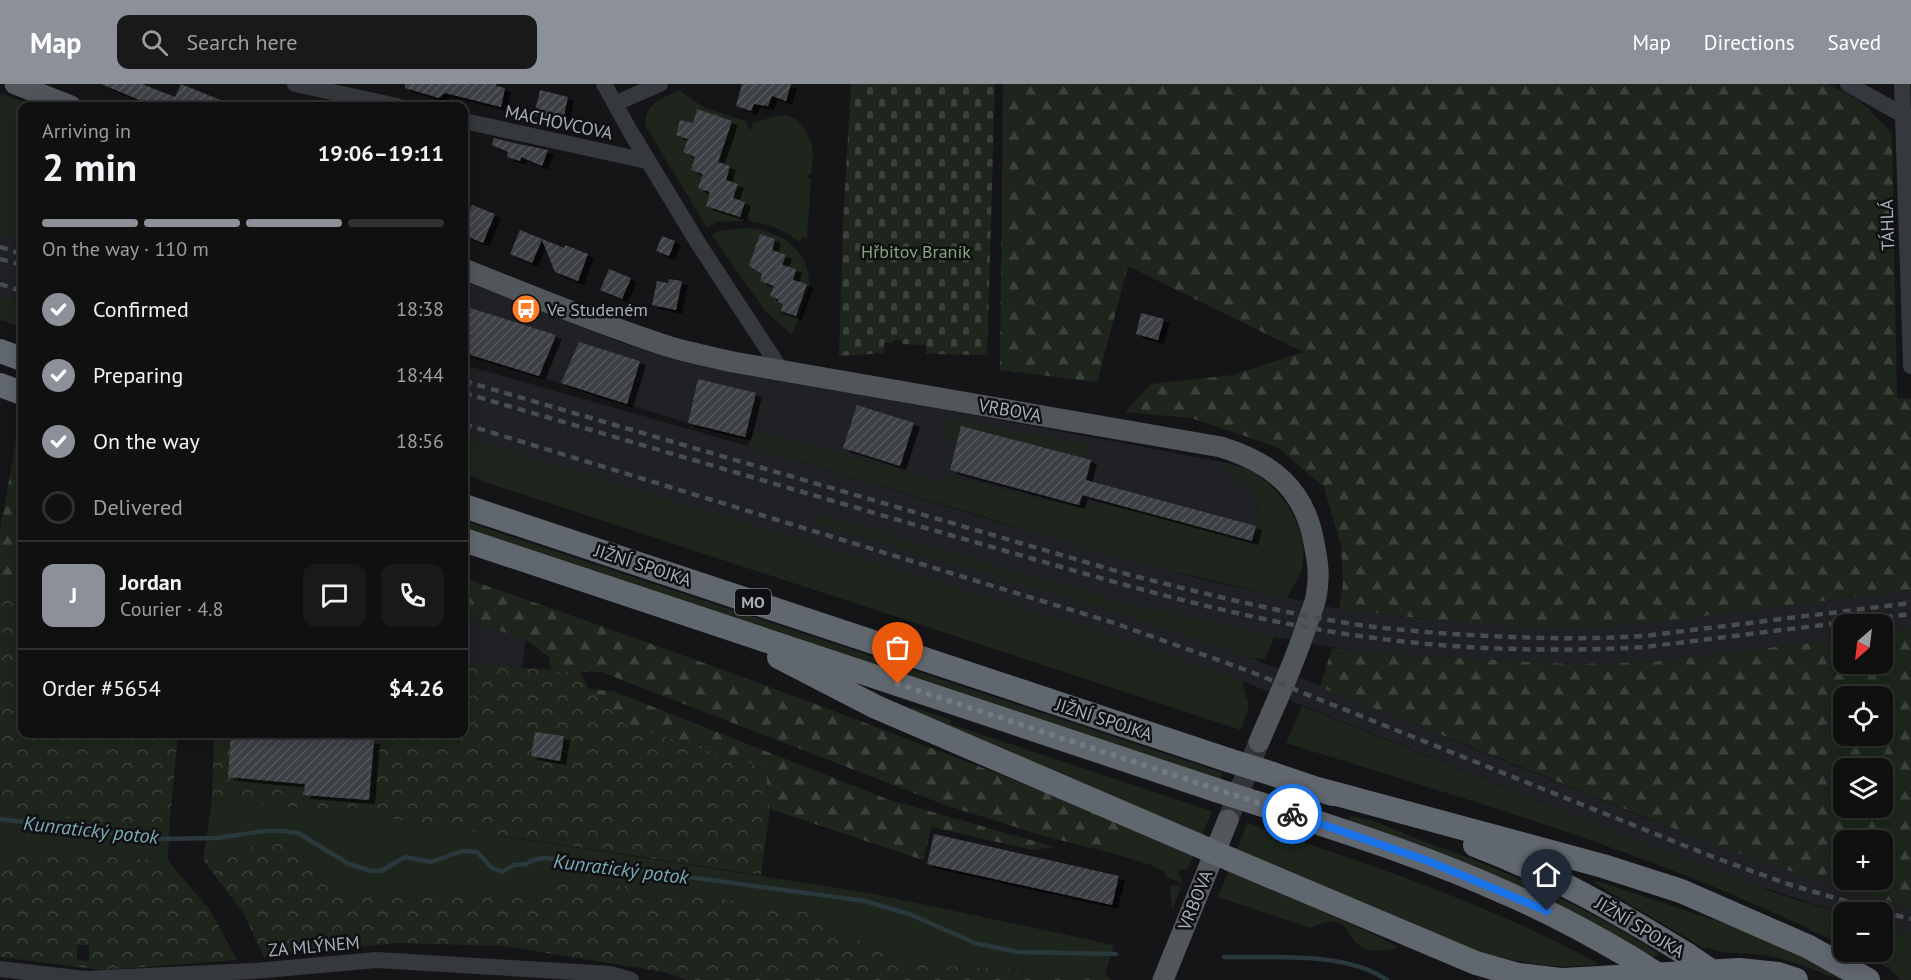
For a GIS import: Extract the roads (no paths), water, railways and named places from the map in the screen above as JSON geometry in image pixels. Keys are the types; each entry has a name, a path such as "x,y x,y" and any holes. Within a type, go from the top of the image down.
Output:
{"highway":[{"path":"0,385 18,392"},
{"name":"JIŽNÍ SPOJKA","path":"468,507 1408,819 1520,864 1600,903 1686,954 1724,980"},
{"name":"JIŽNÍ SPOJKA","path":"468,541 1410,854 1547,911 1629,956 1666,980"},
{"path":"716,624 866,702 1476,963 1518,975 1562,980 1739,970 1767,972 1796,980"},
{"path":"1318,789 1603,866 1681,891 1809,948 1868,980"}],"main road":[{"path":"23,86 61,102"},
{"name":"VRBOVA","path":"468,270 562,309 663,345 733,362 1221,447 1246,455 1262,464 1282,479 1301,501 1311,524 1319,571 1316,598 1299,648 1259,742"},
{"name":"VRBOVA","path":"1163,980 1228,820"}],"street":[{"path":"295,84 378,102"},
{"path":"604,84 647,161 781,370"},
{"path":"616,103 660,84"},
{"path":"1848,84 1907,115"},
{"name":"TÁHLÁ","path":"1902,84 1907,115 1911,366"},
{"name":"MACHOVCOVA","path":"468,122 647,161"},
{"name":"ZA MLÝNEM","path":"0,969 85,979 253,971 377,960 610,974 631,980"}],"waterway":[{"name":"Kunratický potok","path":"0,819 154,839 217,838 265,831 285,831 298,833 349,864 371,871 381,871 405,857 431,862 462,851 477,852 492,868 502,872 514,865 526,864 533,860 555,859 865,901 909,914 975,943 1017,952 1116,954"},
{"name":"Kunratický potok","path":"1224,957 1330,960 1351,964 1387,980"}],"tunnel":[{"path":"1228,820 1259,742"}],"railway":[{"path":"0,247 18,253"},
{"path":"0,259 18,264"},
{"path":"0,284 18,290"},
{"path":"468,382 1130,575 1258,606 1349,623 1477,635 1596,638 1644,636 1911,603"},
{"path":"468,394 950,535 1189,602 1285,623 1372,638 1489,648 1606,649 1645,647 1911,614"},
{"path":"468,425 1114,623 1246,670 1713,857 1788,884 1848,902"},
{"path":"1893,915 1911,919"}],"place":[{"name":"Ve Studeném","path":"526,309"}],"park label":[{"name":"Hřbitov Braník","path":"916,251"}]}
